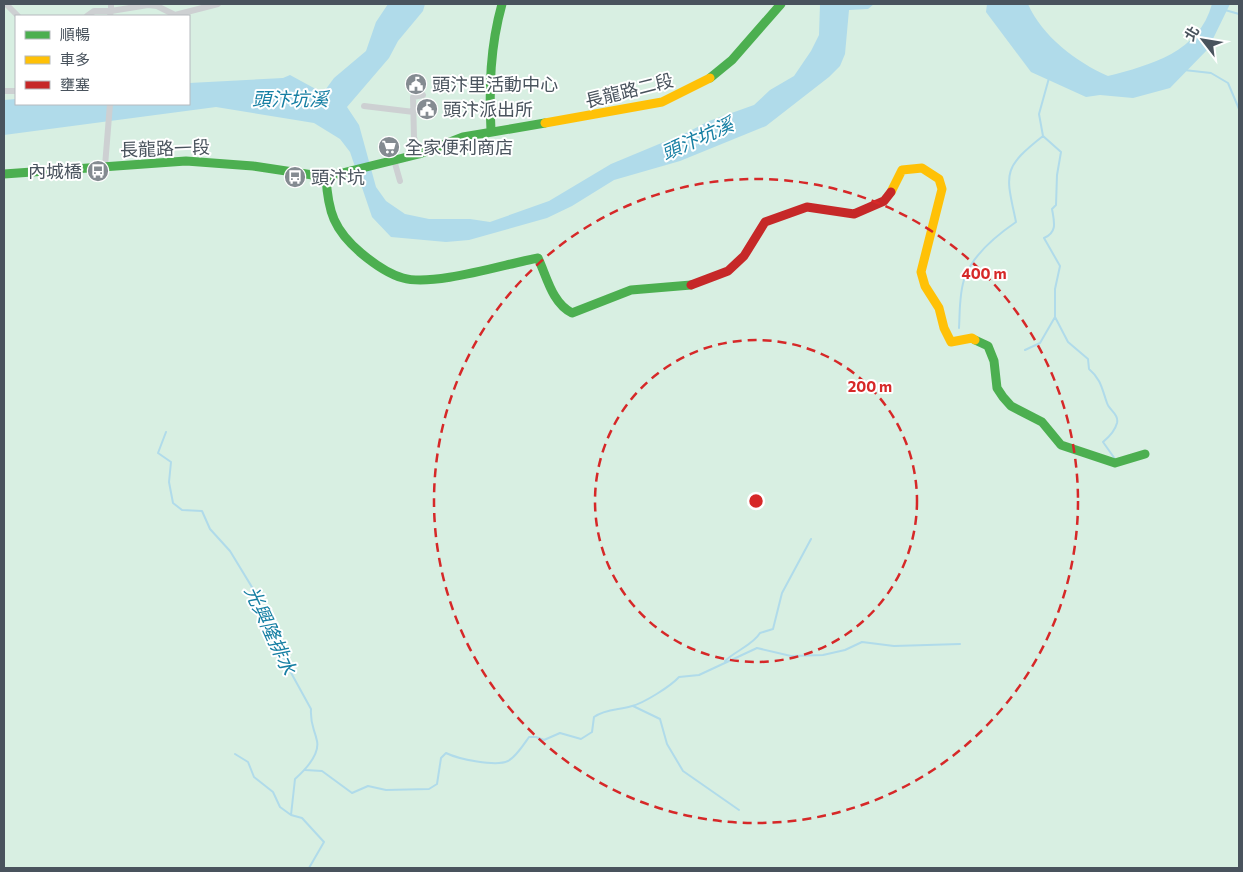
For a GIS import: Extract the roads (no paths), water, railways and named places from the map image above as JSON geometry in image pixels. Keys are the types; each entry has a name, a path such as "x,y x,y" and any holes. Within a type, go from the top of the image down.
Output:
{"street":[{"path":"6,4 17,15"},
{"path":"111,4 111,14"},
{"path":"88,15 94,11 111,14 148,5 157,6 175,15 218,4"},
{"path":"490,131 488,60 494,28 502,4"},
{"name":"長龍路二段","path":"326,177 419,154 463,137 490,131 625,111 662,102 688,92 717,74 732,60 781,4"},
{"path":"419,154 414,137 413,97 423,95"},
{"path":"105,166 110,105"},
{"path":"364,106 414,112"},
{"path":"394,160 400,181"},
{"name":"長龍路一段","path":"4,174 186,161 219,162 326,177"},
{"path":"326,177 328,202 340,232 366,256 394,275 411,281 462,274 499,264 538,258 557,301 562,308 572,313 631,290 656,286 690,285 718,276 728,271 744,256 764,222 807,207 854,214 884,201 893,190 902,170 922,168 939,179 942,190 921,272 925,286 939,308 944,328 951,342 972,338 988,346 994,361 997,388 1003,397 1011,406 1042,422 1061,445 1087,452 1105,461 1115,463 1146,454"}],"water":[{"name":"頭汴坑溪","path":"388,4 425,4 423,11 398,41 389,58 347,107 359,125 376,187 386,201 405,214 429,219 470,219 490,222 549,201 611,164 688,132 709,121 754,105 770,90 794,76 811,51 819,35 820,4 874,4 868,9 849,10 845,54 840,66 829,77 766,126 680,161 614,180 572,206 547,218 469,240 446,242 391,237 372,217 350,152 340,139 314,123 216,107 4,135 4,100 15,99 15,105 190,105 190,83 283,78 290,75 323,93 334,78 366,51 376,22"},
{"path":"987,4 1028,4 1042,27 1061,47 1072,56 1108,76 1141,67 1171,54 1185,45 1196,34 1206,20 1212,4 1230,4 1208,49 1170,88 1133,98 1100,95 1086,97 1031,72 986,12"}],"waterway":[{"path":"1225,10 1239,14"},
{"path":"1184,70 1211,73 1228,83 1239,109"},
{"path":"1049,78 1039,114 1043,136 1061,152 1057,175 1056,205 1052,209 1054,226 1051,233 1044,238 1060,266 1055,289 1055,317 1068,342 1088,359 1089,369 1099,380 1108,406 1117,417 1115,429 1103,442 1115,459"},
{"path":"959,328 962,289 969,269 986,246 1016,222 1009,182 1013,165 1029,147 1043,136"},
{"path":"1025,350 1040,343 1055,317"},
{"name":"光興隆排水","path":"166,432 158,453 171,462 169,482 173,503 182,510 202,511 210,529 230,551 258,597 268,631 311,709 317,741 316,752 311,762 295,779 291,815 302,818 324,842 309,868"},
{"path":"725,661 753,641 760,633 773,629 782,593 811,539"},
{"path":"305,770 322,771 352,793 368,786 386,790 429,789 437,784 441,758 446,753 477,762 502,763 514,757 529,737 544,740 560,733 581,739 592,732 594,717 598,714 637,704 650,698 679,677 699,675 757,648 791,656 823,655 845,650 862,642 894,646 960,644"},
{"path":"633,706 660,719 667,744 683,771 739,810"},
{"path":"235,754 248,762 254,777 273,792 280,807 291,815"}],"place":[{"name":"頭汴里活動中心","path":"416,84"},
{"name":"頭汴派出所","path":"427,109"},
{"name":"全家便利商店","path":"389,147"},
{"name":"內城橋","path":"98,171"},
{"name":"頭汴坑","path":"295,177"}]}
